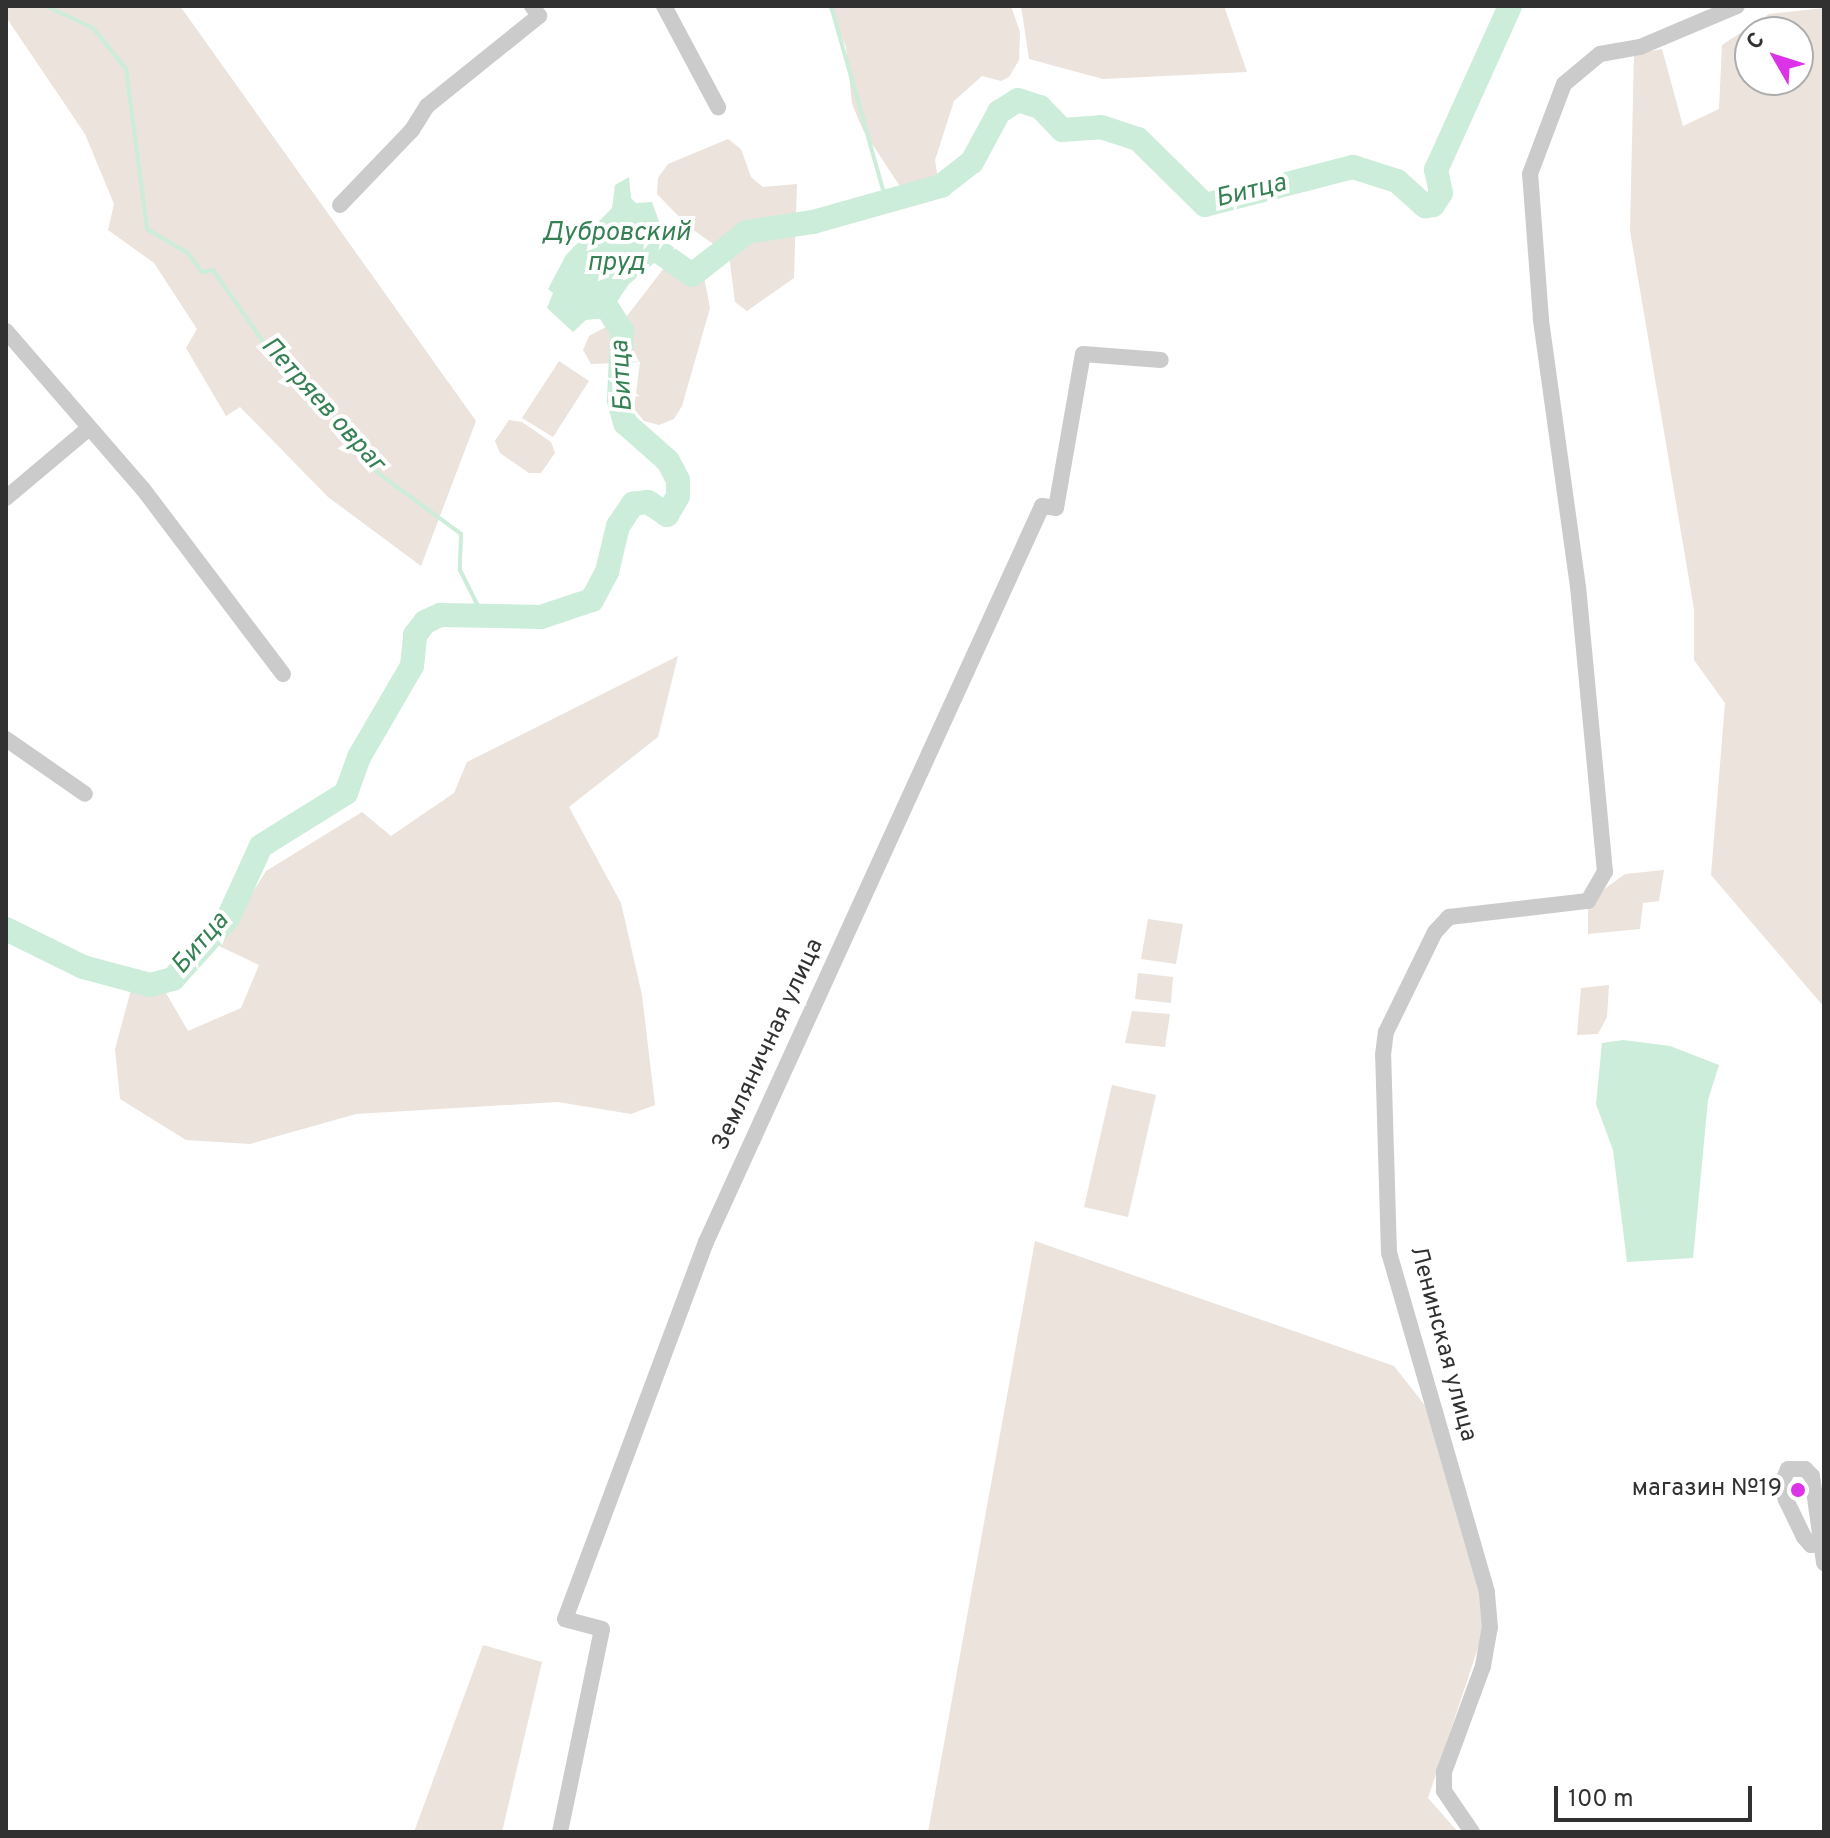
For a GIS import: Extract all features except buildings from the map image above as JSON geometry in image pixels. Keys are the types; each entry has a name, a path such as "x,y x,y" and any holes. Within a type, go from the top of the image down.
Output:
{"street":[{"path":"340,205 412,130 427,106 539,16 532,6"},
{"path":"664,6 718,107"},
{"name":"Ленинская улица","path":"1472,1832 1444,1791 1454,1742 1483,1666 1490,1628 1487,1592 1395,1282 1382,1130 1386,1032 1435,932 1449,917 1588,901 1605,872 1578,587 1541,319 1530,174 1564,84 1600,54 1640,47 1737,6"},
{"path":"6,331 143,489 283,674"},
{"name":"Земляничная улица","path":"560,1832 602,1629 565,1619 706,1242 1042,506 1056,508 1083,354 1161,360"},
{"path":"6,498 88,429"},
{"path":"6,739 85,794"},
{"path":"1819,1544 1824,1563"}],"shaded area":[{"path":"6,6 180,6 476,421 421,566 328,497 240,407 226,416 186,348 197,329 154,263 108,230 114,204 85,134 6,17"},
{"path":"828,6 1011,6 1020,32 1019,60 1009,77 1001,81 982,76 954,101 935,160 938,179 901,188 863,130 852,104 846,47"},
{"path":"1021,6 1224,6 1247,72 1103,79 1029,59"},
{"path":"1824,8 1824,1007 1711,875 1725,703 1694,660 1694,609 1630,231 1634,54 1662,49 1683,126 1719,109 1722,45 1734,37 1734,96 1814,96 1814,16 1766,16"},
{"path":"728,139 741,149 751,177 763,187 797,184 794,278 747,311 735,302 729,255 689,227 657,194 658,178 668,164"},
{"path":"678,263 704,277 710,308 682,406 674,419 659,425 644,421 634,409 640,362 591,364 583,350 589,336 627,316 664,268"},
{"path":"559,361 589,381 553,437 522,418"},
{"path":"509,420 522,422 551,442 555,453 541,473 529,473 500,453 495,441"},
{"path":"678,656 658,737 569,807 621,903 642,995 655,1105 631,1114 558,1102 356,1114 250,1144 186,1140 120,1099 115,1049 132,986 162,986 188,1031 241,1008 259,965 219,946 266,871 362,812 391,836 454,793 467,762"},
{"path":"1664,870 1659,901 1643,903 1640,929 1588,934 1588,901 1625,874"},
{"path":"1148,919 1183,924 1176,964 1141,959"},
{"path":"1138,973 1173,977 1171,1003 1135,999"},
{"path":"1609,985 1607,1017 1598,1034 1577,1035 1581,988"},
{"path":"1132,1011 1170,1014 1165,1047 1125,1043"},
{"path":"1112,1085 1156,1095 1128,1217 1084,1207"},
{"path":"1035,1241 1394,1366 1438,1422 1487,1621 1428,1798 1458,1832 928,1832"},
{"path":"483,1645 542,1662 502,1832 414,1832"}],"water":[{"name":"Дубровский пруд","path":"629,177 631,198 636,203 652,202 664,235 654,263 629,284 606,318 586,320 573,332 547,308 553,293 548,289 566,255 612,208 615,185"},
{"path":"1623,1040 1670,1046 1719,1065 1708,1100 1693,1258 1627,1262 1613,1150 1596,1104 1602,1043"}],"waterway":[{"name":"Петряев овраг","path":"46,6 93,28 126,69 147,229 188,253 202,272 213,270 281,367 342,426 377,472 461,534 460,570 484,618"},
{"path":"831,6 886,201"},
{"name":"Битца","path":"632,240 637,236 692,275 747,232 813,222 941,186 972,162 999,112 1018,100 1040,107 1062,130 1101,127 1138,139 1205,205 1353,167 1397,181 1425,206 1433,205 1441,193 1436,170 1510,6"},
{"name":"Битца","path":"6,929 83,967 150,985 173,979 228,918 261,846 346,793 359,757 412,666 415,635 425,622 440,615 541,617 592,600 607,572 618,526 633,504 648,502 667,515 678,496 678,480 668,461 625,423 619,400 622,331 599,295 603,288"}],"place":[{"name":"магазин №19","path":"1798,1490"}]}
